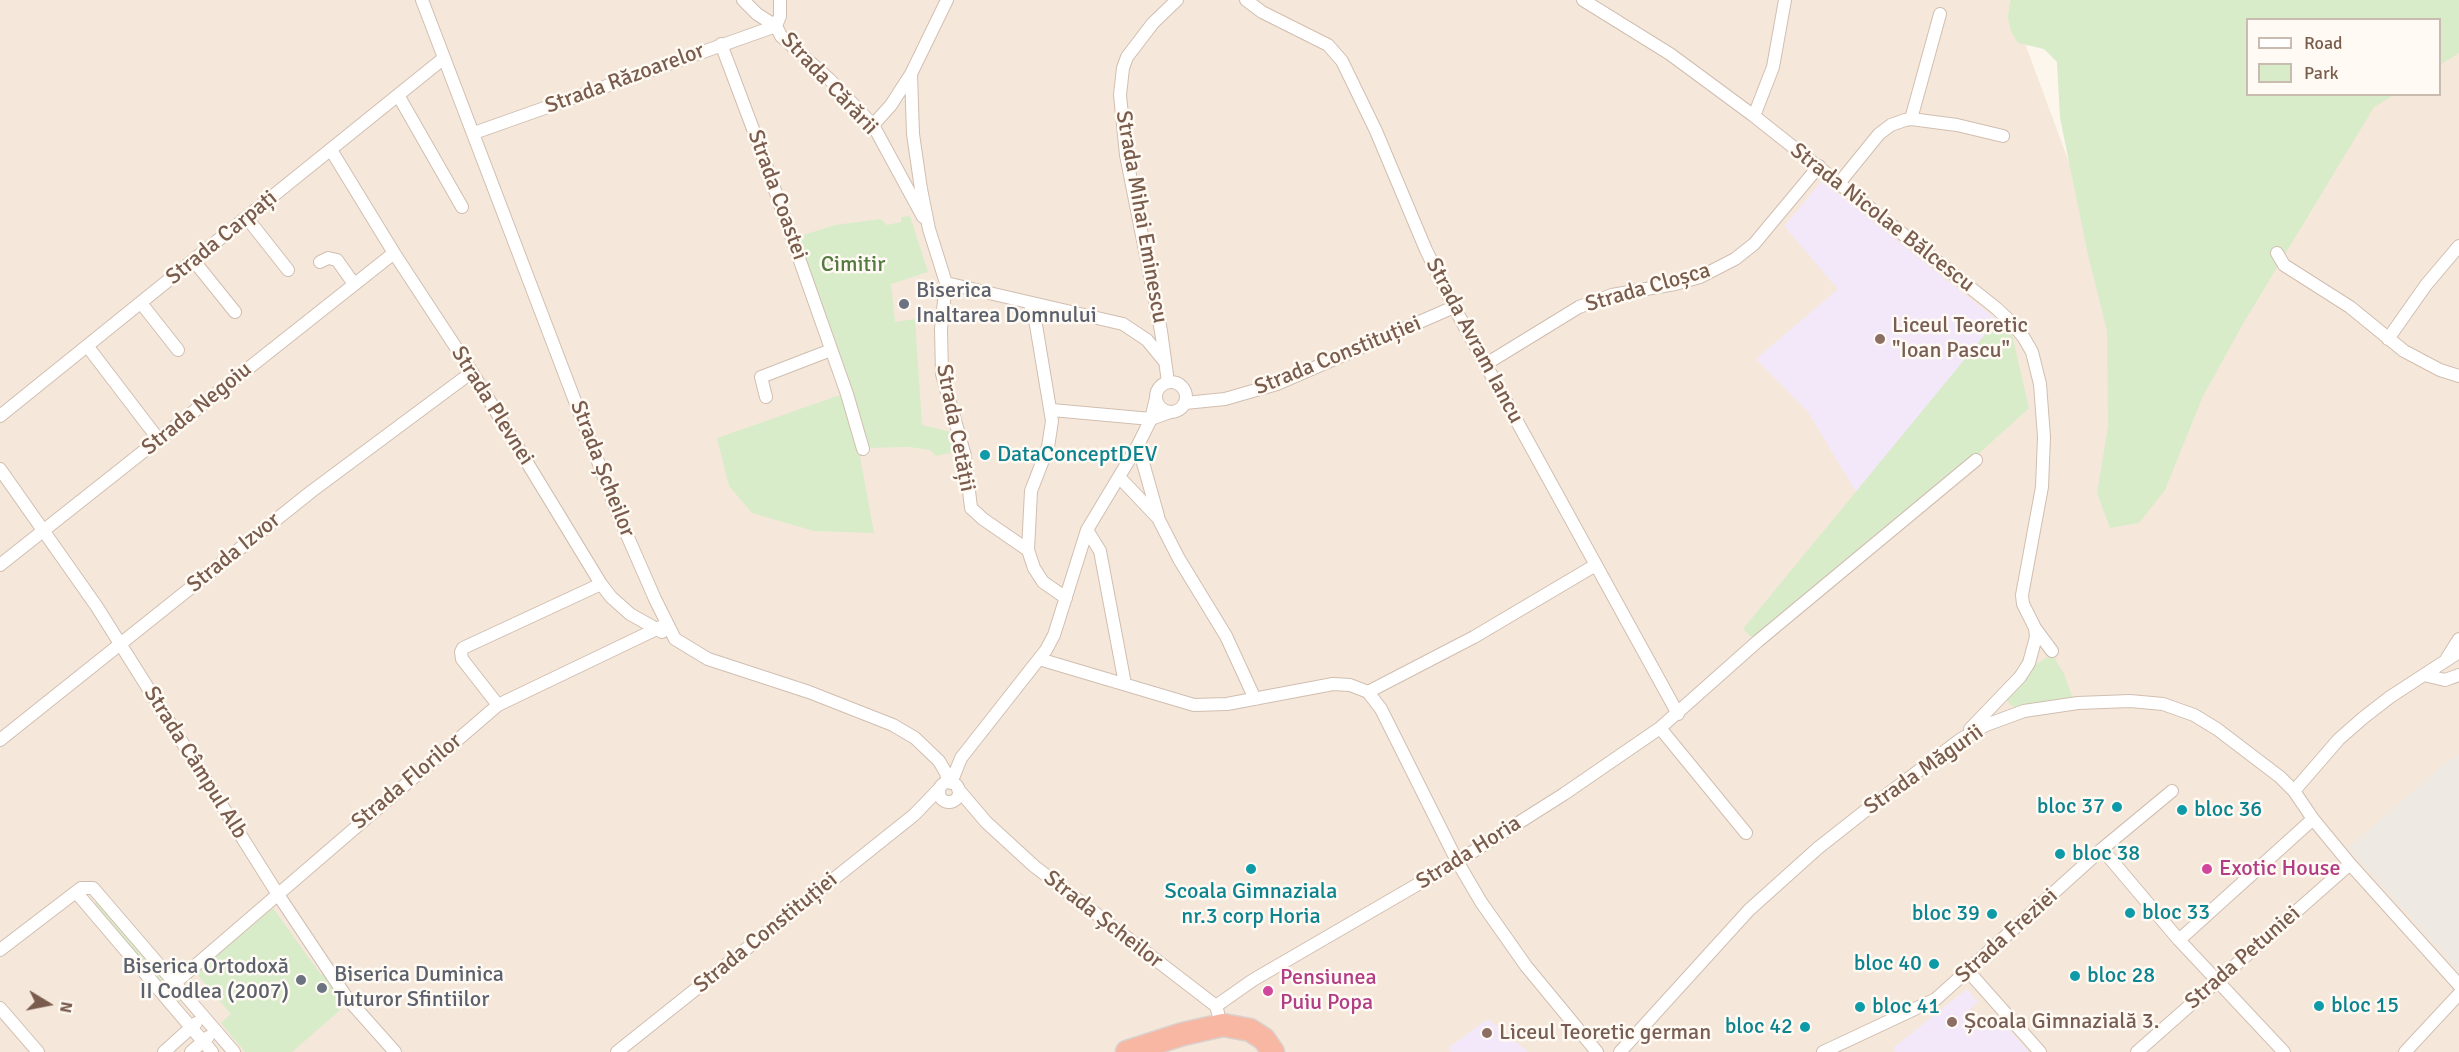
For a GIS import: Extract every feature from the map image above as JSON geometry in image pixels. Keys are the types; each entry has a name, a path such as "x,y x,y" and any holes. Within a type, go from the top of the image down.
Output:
{"highway":[{"path":"1127,1052 1183,1034 1219,1016 1264,1039 1274,1052"}],"street":[{"name":"Strada Șcheilor","path":"422,0 662,627"},
{"path":"743,0 757,14 776,26"},
{"name":"Strada Cărării","path":"780,0 780,16 776,26 781,36 830,80 873,125 929,229"},
{"name":"Strada Cetății","path":"873,125 891,105 911,75 947,0"},
{"name":"Strada Mihai Eminescu","path":"1168,382 1161,331 1126,155 1121,80 1123,68 1135,45 1177,0"},
{"name":"Strada Avram Iancu","path":"1245,0 1262,12 1328,45 1342,61 1376,131 1426,250 1454,307 1594,566 1678,714"},
{"name":"Strada Nicolae Bălcescu","path":"1583,0 1646,38 1754,116 1840,182 2004,315 2018,329 2032,352 2043,405 2044,456 2037,519 2022,595 2025,612 2052,651"},
{"path":"1754,116 1773,67 1785,0"},
{"path":"1911,119 1940,14"},
{"name":"Strada Răzoarelor","path":"474,133 776,26"},
{"name":"Strada Coastei","path":"721,44 831,350 863,449"},
{"name":"Strada Carpați","path":"0,416 444,58"},
{"name":"Strada Cetății","path":"911,75 914,145 929,229 946,283 942,307 940,354 946,389 965,456 971,508 1028,550"},
{"path":"398,95 462,207"},
{"path":"1840,182 1879,134 1891,125 1911,119 1957,125 2003,136"},
{"name":"Strada Plevnei","path":"331,150 472,372 601,584 611,597 630,614 662,627 675,639"},
{"name":"Strada Cloșca","path":"1486,364 1586,303 1612,295 1675,284 1700,277 1727,264 1754,244 1819,166"},
{"path":"247,218 288,270"},
{"path":"2388,339 2426,285 2459,246"},
{"name":"Strada Negoiu","path":"0,565 394,252"},
{"path":"2277,252 2284,265 2350,307 2388,339 2422,361 2459,376"},
{"path":"320,262 328,258 337,260 354,284"},
{"path":"194,261 235,312"},
{"path":"946,283 1123,324 1147,340 1165,362"},
{"path":"141,303 178,350"},
{"path":"1030,304 1052,410 1048,447 1031,491 1028,550 1034,568 1043,582 1066,598"},
{"name":"Strada Constituției","path":"1185,403 1225,399 1277,384 1454,307"},
{"path":"88,347 159,440"},
{"path":"766,397 761,377 831,350"},
{"name":"Strada Izvor","path":"0,740 312,491 472,372"},
{"path":"1052,410 1151,420 1179,410 1185,403 1185,394 1181,386 1168,382 1160,387 1156,398 1162,409 1170,412"},
{"name":"Strada Constituției","path":"617,1052 949,785 958,763 1039,659 1054,635 1087,530 1138,445 1151,420 1156,398"},
{"path":"1138,445 1158,518 1179,560 1226,636 1255,699"},
{"name":"Strada Horia","path":"1219,1016 1253,980 1457,861 1564,794 1660,728 1758,641 1976,460"},
{"name":"Strada Câmpul Alb","path":"0,469 120,644 277,893 347,998 395,1052"},
{"path":"1120,478 1158,518"},
{"path":"1087,530 1100,551 1125,684"},
{"path":"1368,692 1474,637 1594,566"},
{"path":"498,705 462,659 462,648 601,584"},
{"name":"Strada Florilor","path":"175,983 498,705 662,627"},
{"path":"1961,739 2024,670 2033,650 2035,628"},
{"name":"Strada Șcheilor","path":"675,639 708,659 809,693 899,729 915,738 939,761 946,773 949,785 1041,872 1219,1016"},
{"path":"2447,659 2459,639"},
{"path":"2294,791 2339,739 2390,697 2459,652"},
{"path":"1039,659 1194,705 1218,705 1340,684 1368,692 1381,709 1457,861 1481,902 1526,966 1597,1052"},
{"path":"2424,675 2445,680 2459,675"},
{"name":"Strada Măgurii","path":"1620,1052 1735,924 1775,886 1865,811 1961,739 2007,715 2040,708 2130,701 2163,704 2185,710 2205,721 2280,777 2294,791 2313,819 2350,864 2459,985"},
{"path":"1660,728 1746,833"},
{"path":"949,785 958,797 948,802 939,794 949,785"},
{"name":"Strada Freziei","path":"1823,1052 1936,999 2102,849 2172,791"},
{"name":"Strada Șcheilor","path":"948,802 979,815"},
{"name":"Strada Constituției","path":"914,815 948,802"},
{"path":"2179,940 2313,819"},
{"path":"2102,849 2179,940 2284,1052"},
{"name":"Strada Petuniei","path":"2137,1052 2350,864"},
{"path":"0,950 76,892 87,887 96,891 234,1052"},
{"path":"76,892 212,1052"},
{"path":"1968,971 2040,1052"},
{"path":"2405,1052 2459,994"},
{"path":"0,1008 38,1052"},
{"path":"164,1052 204,1017"},
{"path":"191,1052 216,1030"}],"shaded area":[{"path":"0,0 2009,0 2080,192 2373,96 2441,96 2441,55 2459,44 2459,1052 0,1052"},
{"name":"Liceul Teoretic \"Ioan Pascu\"","path":"1822,181 1997,320 1856,492 1808,412 1756,359 1838,289 1784,226"},
{"path":"2459,754 2459,971 2348,848 2443,765"},
{"name":"Școala Gimnazială 3.","path":"1967,989 1978,1002 1968,1011 1984,1027 1996,1015 2029,1052 1896,1052 1893,1048"},
{"name":"Liceul Teoretic german","path":"1488,1019 1528,1052 1451,1052 1448,1048"}],"green space":[{"path":"2010,0 2459,0 2459,53 2441,64 2441,18 2246,18 2246,96 2392,96 2374,107 2244,322 2203,396 2165,490 2139,523 2110,528 2097,493 2108,426 2107,331 2088,255 2060,118 2057,62 2044,49 2018,43 2011,31 2008,18"},
{"name":"Cimitir","path":"910,216 928,272 891,284 895,322 915,319 922,425 951,432 955,452 936,456 930,450 910,447 867,448 851,391 797,237 835,225 881,219 887,225 901,222 901,217"},
{"path":"1997,320 2011,330 2029,408 1963,468 1758,641 1750,636 1743,629"},
{"path":"843,394 859,451 874,533 814,531 752,513 729,486 717,438"},
{"path":"2052,654 2064,674 2073,699 2015,707 2010,705 2007,699 2032,667"},
{"path":"97,901 182,999 179,1003 94,905"},
{"path":"273,908 321,975 325,973 347,1004 292,1052 245,1052 221,1023 231,1014 196,973"}],"place":[{"name":"Biserica Inaltarea Domnului","path":"904,304"},
{"name":"Liceul Teoretic \"Ioan Pascu\"","path":"1880,339"},
{"name":"DataConceptDEV","path":"985,455"},
{"name":"bloc 37","path":"2117,807"},
{"name":"bloc 36","path":"2182,810"},
{"name":"bloc 38","path":"2060,854"},
{"name":"Scoala Gimnaziala nr.3 corp Horia","path":"1251,869"},
{"name":"Exotic House","path":"2207,869"},
{"name":"bloc 33","path":"2130,913"},
{"name":"bloc 39","path":"1992,914"},
{"name":"bloc 40","path":"1934,964"},
{"name":"bloc 28","path":"2075,976"},
{"name":"Biserica Ortodoxă II Codlea (2007)","path":"301,980"},
{"name":"Biserica Duminica Tuturor Sfintiilor","path":"322,988"},
{"name":"Pensiunea Puiu Popa","path":"1268,991"},
{"name":"bloc 15","path":"2319,1006"},
{"name":"bloc 41","path":"1860,1007"},
{"name":"Școala Gimnazială 3.","path":"1952,1022"},
{"name":"bloc 42","path":"1805,1027"},
{"name":"Liceul Teoretic german","path":"1487,1033"}]}
